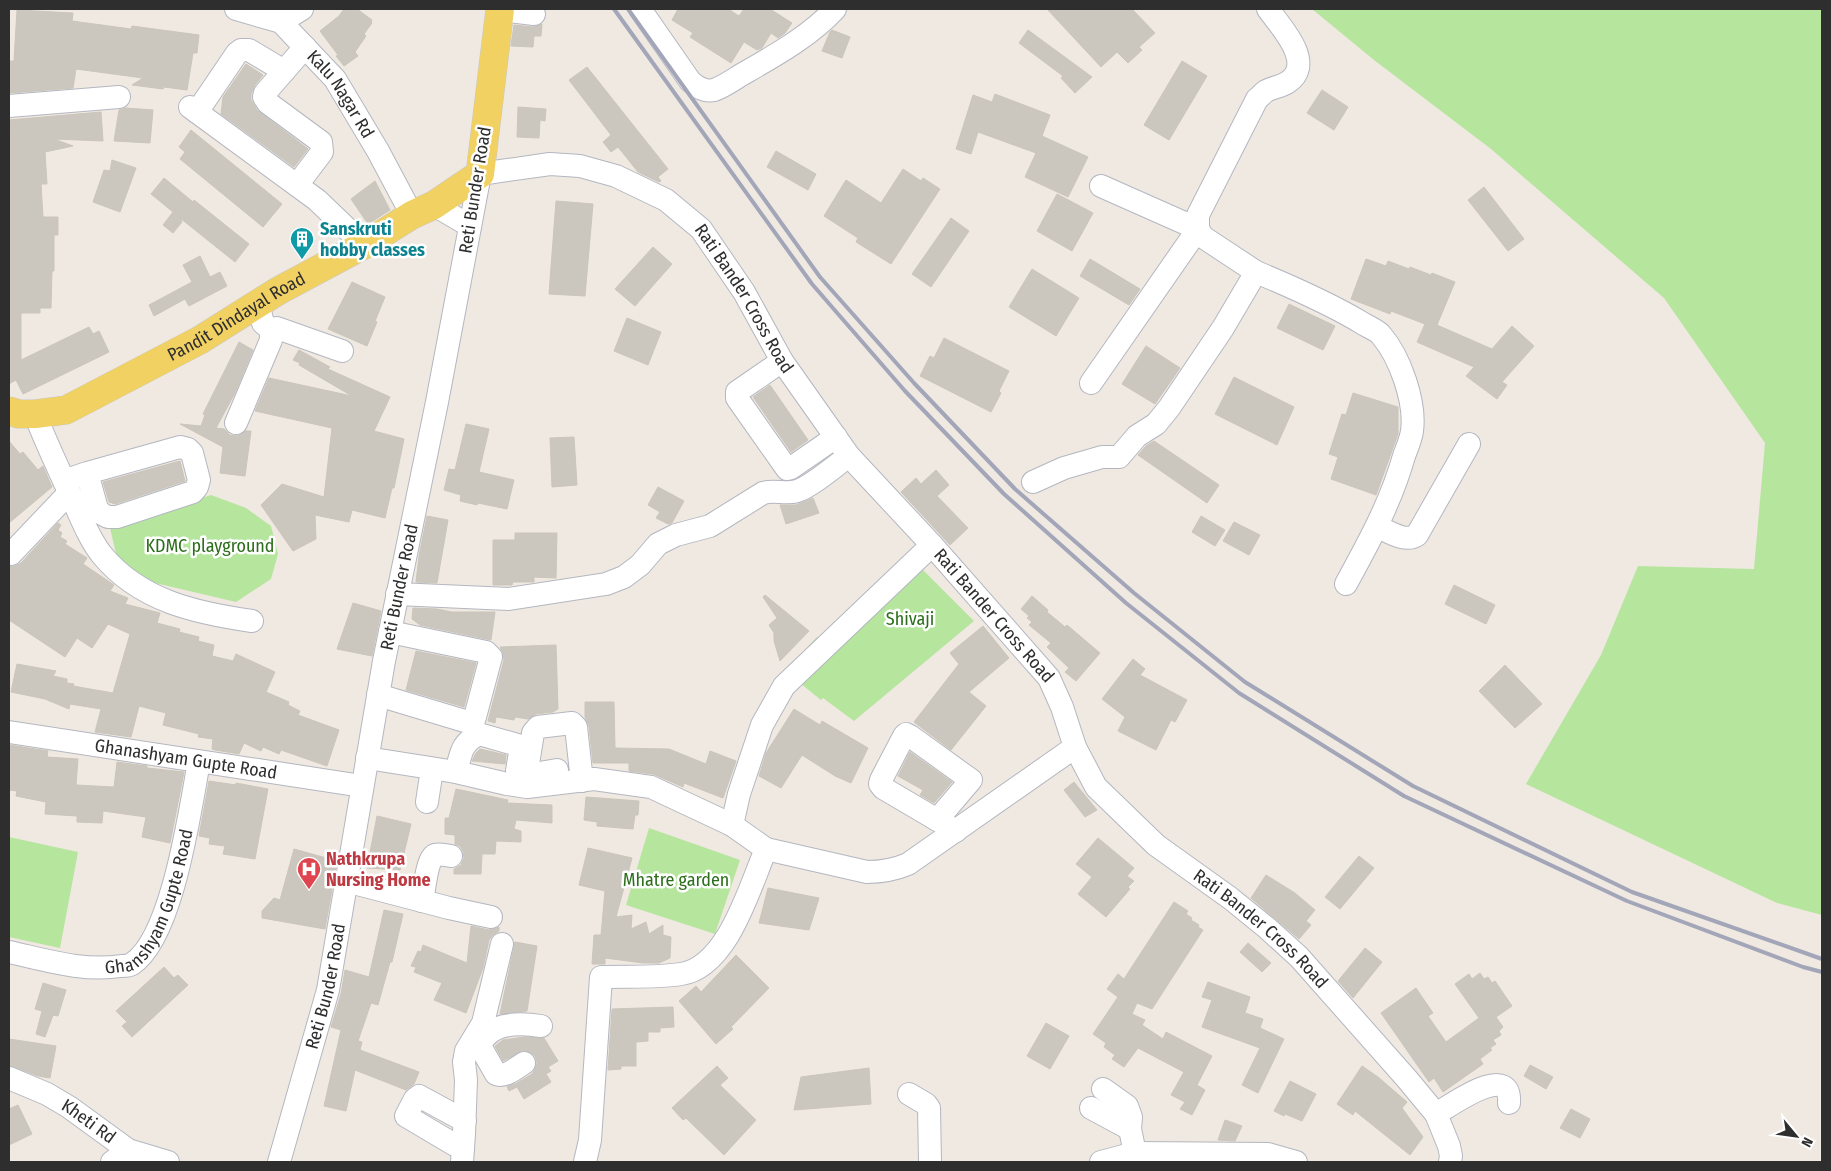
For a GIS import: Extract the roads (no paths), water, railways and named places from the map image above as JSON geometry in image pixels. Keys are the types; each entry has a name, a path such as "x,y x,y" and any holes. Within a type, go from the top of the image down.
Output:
{"main road":[{"name":"Reti Bunder Road","path":"480,174 500,9"},
{"name":"Pandit Dindayal Road","path":"9,411 19,414 35,414 66,410 200,340 258,304 364,245 480,174"}],"street":[{"path":"236,9 281,22 302,9"},
{"path":"500,9 534,14"},
{"path":"640,9 690,81 698,89 705,90 714,90 780,53 824,20 835,9"},
{"path":"1268,9 1297,52 1299,62 1296,72 1289,82 1267,91 1257,99 1198,215 1198,229 1203,237 1256,272 1290,286 1380,334 1400,367 1408,388 1412,408 1412,431 1398,476 1378,527 1346,584"},
{"name":"Kalu Nagar Rd","path":"281,22 335,78 378,151 423,210"},
{"path":"297,185 322,152 321,142 265,100 265,93 305,47"},
{"path":"284,71 249,50 241,50 193,110 317,200 364,245"},
{"path":"9,106 119,97"},
{"name":"Rati Bander Cross Road","path":"480,174 550,164 580,166 616,176 666,200 701,229 744,292 782,361 849,456 932,545 1049,678 1062,707 1075,747 1096,787 1156,845 1230,898 1299,957 1436,1114 1449,1146 1450,1162"},
{"name":"Reti Bunder Road","path":"279,1162 328,990 378,695 397,594 438,402 480,174"},
{"path":"1100,186 1198,229"},
{"path":"423,210 470,226"},
{"path":"1090,384 1198,229"},
{"path":"1033,482 1064,468 1102,457 1119,457 1137,436 1156,424 1169,408 1223,328 1256,272"},
{"path":"258,304 263,323 272,330"},
{"path":"272,330 276,328 342,351"},
{"path":"236,423 271,340 272,330"},
{"path":"782,361 737,392 736,398 787,469 836,437"},
{"path":"35,414 45,441 87,530 101,554 121,576 144,592 182,607 212,615 252,621"},
{"path":"1378,527 1404,539 1411,539 1417,535 1470,444"},
{"path":"11,554 67,487 87,472 180,447 188,449 192,453 200,480 193,492 117,518 102,514 97,509 87,472"},
{"path":"397,594 509,599 606,584 624,577 640,565 658,544 676,535 710,526 763,493 772,490 787,493 802,490 849,456"},
{"path":"732,825 739,794 762,725 784,686 932,545"},
{"path":"378,695 471,722 475,717 491,657 486,652 390,632"},
{"name":"Ghanashyam Gupte Road","path":"9,732 362,786"},
{"path":"367,758 432,769 458,766 507,784 527,787 581,773 594,779 651,787 732,825 766,849 867,872 879,872 894,870 908,864 1075,747"},
{"name":"Ghanshyam Gupte Road","path":"9,952 70,965 103,969 131,965 156,935 171,896 199,762"},
{"path":"427,802 432,769"},
{"path":"937,820 956,831"},
{"path":"585,1162 591,1132 601,977 683,974 706,964 720,949 732,930 766,849"},
{"path":"422,901 429,863 432,857 434,855 451,856"},
{"path":"346,881 491,917"},
{"path":"462,1156 465,1121 466,1080 464,1062 466,1051 483,1023 502,944"},
{"path":"483,1023 499,1019 535,1023 502,1026 486,1035 481,1042 480,1046 488,1055 496,1074 499,1076 524,1063"},
{"path":"464,1062 488,1055"},
{"name":"Kheti Rd","path":"9,1078 47,1094 118,1159 168,1162"},
{"path":"1436,1114 1472,1092 1489,1086 1498,1085 1506,1089 1509,1092 1509,1104"},
{"path":"1103,1089 1127,1106 1132,1117 1130,1129 1135,1153"},
{"path":"909,1094 926,1104 929,1108 930,1162"},
{"path":"462,1156 455,1146 406,1116 415,1099 419,1096 465,1121"},
{"path":"1091,1108 1130,1129"},
{"path":"1101,1162 1135,1153 1268,1154 1296,1162"}],"railway":[{"path":"614,9 812,284 905,391 1004,494 1126,603 1239,693 1404,796 1627,901 1803,967 1822,972"},
{"path":"628,9 820,277 914,383 1015,489 1134,593 1245,682 1413,786 1632,892 1822,959"}],"place":[{"name":"Sanskruti hobby classes","path":"302,260"},
{"name":"Nathkrupa Nursing Home","path":"309,890"}],"park label":[{"name":"KDMC playground","path":"210,546"},
{"name":"Shivaji","path":"910,619"},
{"name":"Mhatre garden","path":"676,880"}]}
